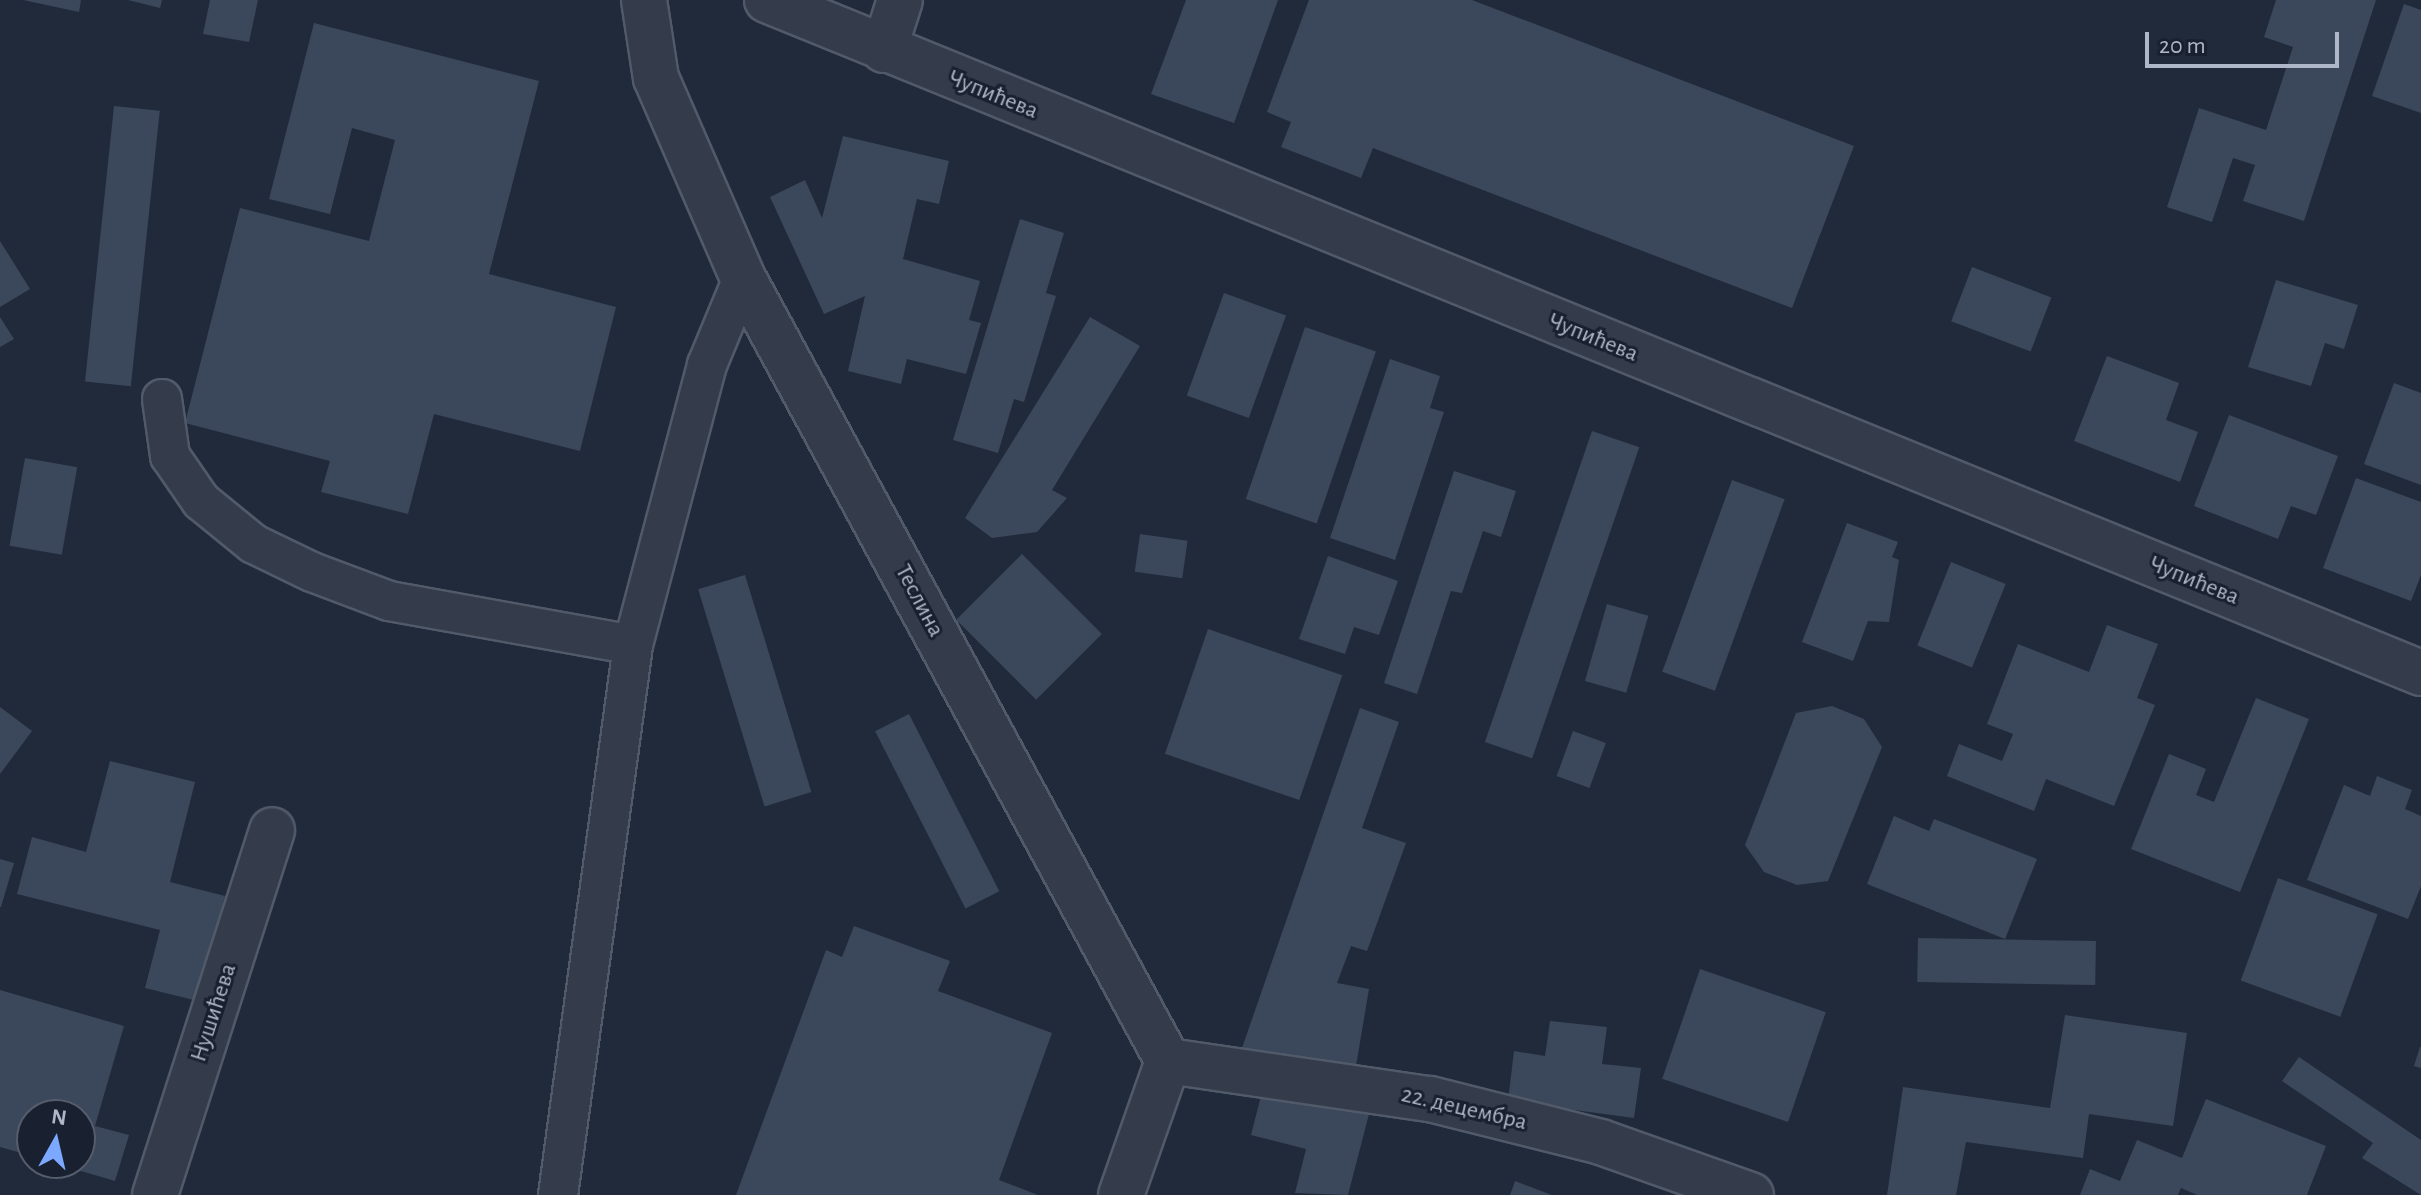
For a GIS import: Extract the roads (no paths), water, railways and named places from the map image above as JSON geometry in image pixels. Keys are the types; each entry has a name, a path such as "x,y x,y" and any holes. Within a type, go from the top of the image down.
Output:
{"street":[{"name":"Теслина","path":"644,0 656,78 743,278 1168,1061"},
{"name":"Чупићева","path":"767,0 2421,673"},
{"path":"884,50 900,0"},
{"name":"Нушићева","path":"155,1195 272,830"},
{"path":"1121,1195 1168,1061"},
{"name":"22. децембра","path":"1168,1061 1430,1099 1601,1142 1751,1195"}],"lane":[{"path":"558,1195 633,645 707,365 743,278"},
{"path":"162,399 170,456 201,501 254,544 312,572 389,601 633,645"}]}
